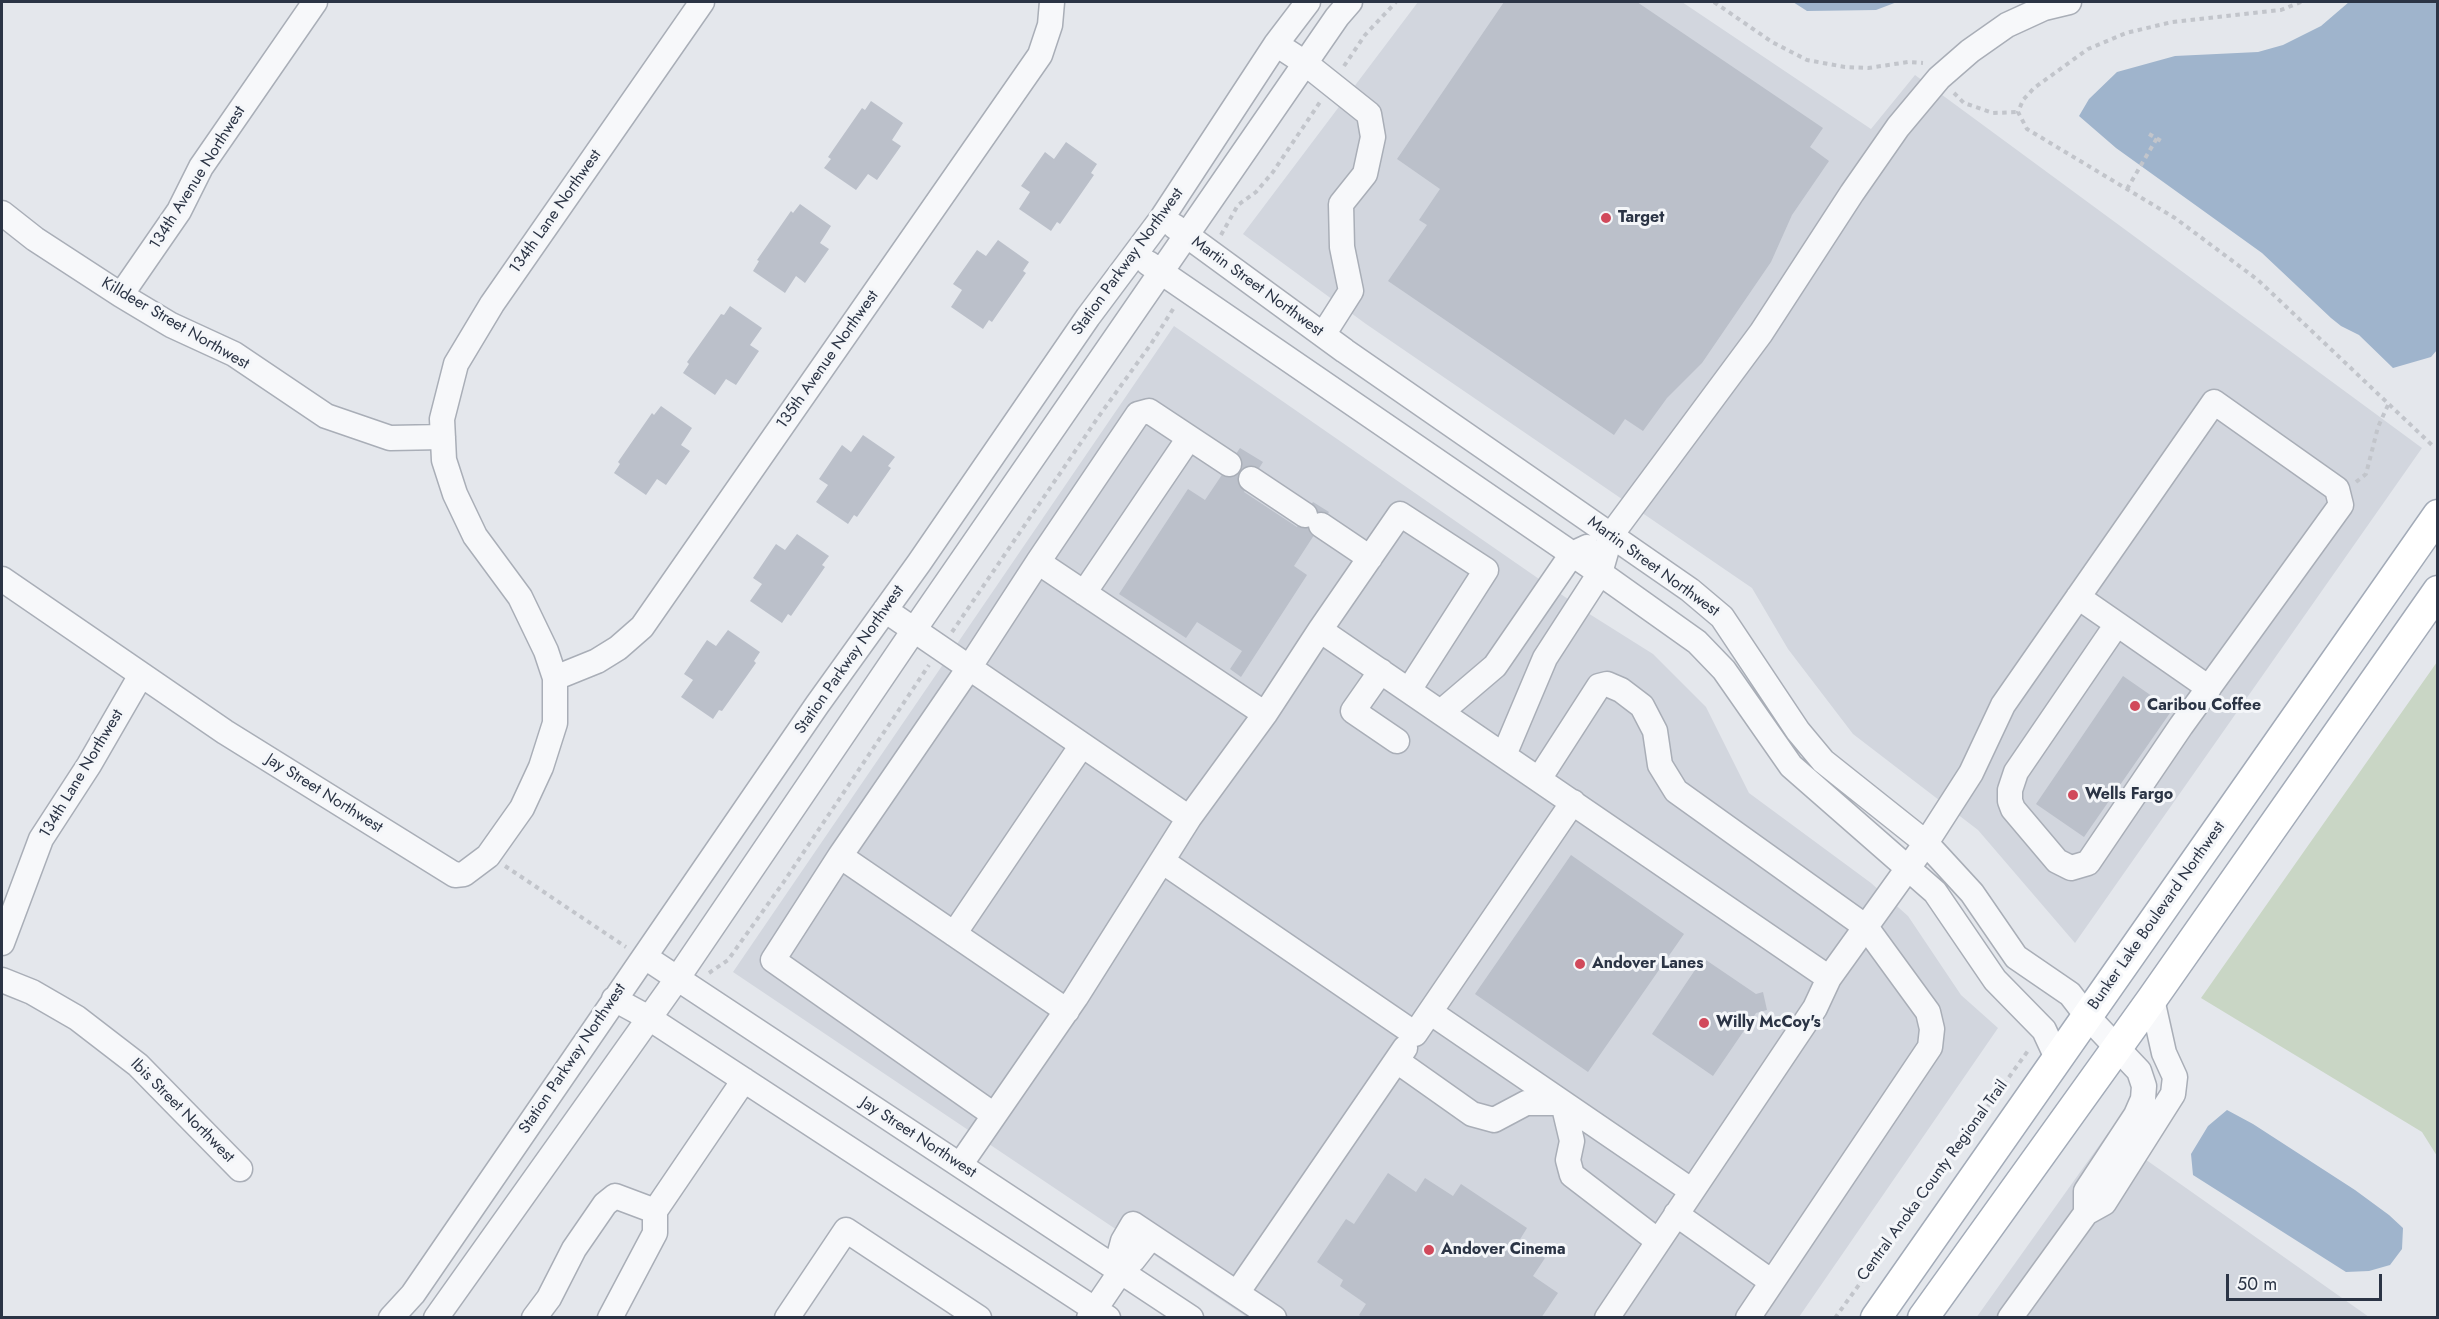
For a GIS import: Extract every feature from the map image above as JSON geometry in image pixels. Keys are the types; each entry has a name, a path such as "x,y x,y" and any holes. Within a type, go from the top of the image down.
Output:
{"main road":[{"name":"Bunker Lake Boulevard Northwest","path":"1876,1317 2045,1052 2087,1016 2438,515"},
{"path":"1923,1317 2152,999 2438,591"}],"street":[{"name":"134th Avenue Northwest","path":"121,295 179,211 201,167 315,2"},
{"name":"134th Lane Northwest","path":"443,437 442,419 456,364 486,314 702,2"},
{"name":"135th Avenue Northwest","path":"555,678 597,661 618,648 642,627 1040,55 1050,25 1053,2"},
{"name":"Station Parkway Northwest","path":"391,1317 413,1294 614,999 638,953 885,610 1088,317 1162,218 1276,44 1308,2"},
{"name":"Station Parkway Northwest","path":"436,1317 677,979 914,630 1305,63 1350,2"},
{"path":"1504,755 1545,658 1600,573 1611,535 1761,333 1898,127 1939,78 1970,51 2007,25 2044,8 2068,2"},
{"path":"1276,44 1305,63 1369,114 1373,137 1365,174 1341,204 1342,247 1351,291 1323,335"},
{"name":"Killdeer Street Northwest","path":"2,213 35,239 121,295 171,325 234,354 326,416 390,438 443,437"},
{"name":"Martin Street Northwest","path":"1162,218 1323,335 1690,590 1722,617 1798,732 1823,761 1926,843 1972,893 2016,957 2070,994 2087,1016 2139,1071 2144,1086 2143,1099 2136,1115 2086,1191 2086,1213"},
{"path":"1135,254 1697,642 1724,670 1791,766 1935,892 1995,980 2044,1030 2045,1052"},
{"path":"1607,1317 1815,1008 1829,978 1926,843 1971,773 2003,705 2214,402 2337,489 2341,505 2203,695 2088,863 2071,867 2057,861 2013,809 2010,794 2016,772 2117,624"},
{"path":"994,1115 773,960 840,856 969,668 1138,414 1149,411 1229,465"},
{"path":"443,437 444,460 475,536 520,597 543,645 555,678"},
{"path":"1084,593 1189,438"},
{"path":"1251,479 1370,558"},
{"path":"960,1165 1066,1011 1189,818 1265,714 1400,514 1486,570 1409,690"},
{"path":"1441,712 1495,666 1572,554 1611,535"},
{"path":"1038,562 1265,714"},
{"name":"Jay Street Northwest","path":"2,579 225,732 455,875 464,874 488,856 522,808 541,767 555,723 555,678"},
{"path":"2078,597 2117,624 2203,695"},
{"path":"885,610 1189,818"},
{"path":"1320,630 1829,978"},
{"path":"1381,671 1353,711 1397,741"},
{"name":"134th Lane Northwest","path":"2,943 41,839 89,765 141,675"},
{"path":"1539,779 1599,686 1607,684 1621,690 1642,706 1655,731 1660,765 1676,791 1866,927 1928,1012 1932,1029 1930,1047 1748,1317"},
{"path":"954,934 1082,745"},
{"path":"1237,1293 1573,802"},
{"path":"840,856 1066,1011"},
{"path":"1162,861 1415,1034"},
{"name":"Jay Street Northwest","path":"638,953 1191,1317"},
{"name":"Ibis Street Northwest","path":"2,980 32,992 77,1018 138,1065 240,1169"},
{"path":"614,999 649,1018 744,1080 1097,1315 1121,1271 1119,1256 1123,1241 1142,1230 1274,1317"},
{"path":"2010,1317 2086,1213 2104,1203 2159,1119 2172,1094 2175,1077 2164,1053 2152,999"},
{"path":"1430,1012 1692,1191"},
{"path":"1397,1061 1472,1114 1494,1120 1526,1103 1563,1103"},
{"path":"610,1317 655,1233 655,1211 744,1080"},
{"path":"1563,1103 1572,1141 1568,1160 1572,1175 1658,1241"},
{"path":"534,1317 549,1298 574,1249 605,1204 615,1196 655,1211"},
{"path":"1676,1214 1772,1282"},
{"path":"787,1317 846,1230 979,1317"}],"path":[{"path":"1209,251 1238,205 1256,192 1273,172 1365,35 1396,2"},
{"path":"1714,2 1772,42 1807,60 1845,67 1868,68 1908,62 1925,63 1964,103 1993,114 2018,112"},
{"path":"2018,112 2023,100 2034,88 2088,49 2126,33 2172,22 2281,10 2301,2"},
{"path":"2018,112 2027,129 2175,218 2258,280 2434,447"},
{"path":"2149,134 2163,142"},
{"path":"2127,189 2157,138"},
{"path":"2337,489 2353,485 2366,474 2378,427 2388,405"},
{"path":"488,856 620,945 638,953"},
{"name":"Central Anoka County Regional Trail","path":"1835,1317 2045,1052"}],"shaded area":[{"path":"1418,2 1682,2 1871,129 1915,75 2422,448 2075,943 1978,830 1853,734 1788,649 1752,588 1366,324 1243,234"},
{"path":"1174,326 1591,615 1653,654 1706,707 1749,793 1871,883 1908,916 1961,995 1998,1028 1799,1317 1248,1318 733,972"},
{"path":"2108,1133 2369,1317 1976,1318"}],"green space":[{"path":"2437,662 2437,1156 2422,1132 2201,998"}],"water":[{"path":"1793,2 1897,2 1876,10 1807,11"},
{"path":"2349,2 2437,2 2437,350 2431,357 2393,368 2359,335 2331,318 2262,253 2116,148 2079,116 2089,99 2117,72 2175,56 2258,52 2283,45 2321,26"},
{"path":"2227,1110 2253,1124 2355,1190 2403,1228 2402,1249 2390,1265 2369,1271 2346,1272 2193,1175 2191,1154 2208,1126"}],"building":[{"name":"Target","path":"1504,2 1637,2 1823,128 1810,147 1829,161 1792,215 1771,262 1702,363 1667,398 1643,431 1625,419 1614,435 1388,281 1427,225 1419,220 1440,189 1397,159"},
{"path":"871,101 903,123 892,140 901,146 877,180 868,174 856,190 824,168 831,159 828,157 862,108 865,110"},
{"path":"1066,142 1097,164 1091,173 1094,175 1060,224 1057,222 1051,231 1019,209 1030,192 1021,186 1045,152 1054,159"},
{"path":"800,204 831,226 820,243 829,249 805,283 796,276 785,293 753,271 759,261 757,260 791,211 793,213"},
{"path":"998,240 1029,262 1023,271 1026,273 992,322 989,320 983,329 951,307 962,290 953,284 977,250 986,256"},
{"path":"730,306 762,328 750,345 759,351 736,385 726,379 715,395 683,373 689,364 687,362 721,314 724,315"},
{"path":"661,406 692,428 681,445 690,451 666,485 657,479 646,495 614,473 620,464 618,462 652,413 654,415"},
{"path":"863,435 895,457 888,466 891,468 857,517 854,515 848,524 816,502 828,485 819,479 842,445 851,452"},
{"path":"1240,448 1263,462 1244,492 1297,527 1313,502 1329,512 1294,566 1307,575 1241,677 1230,669 1242,651 1197,622 1186,638 1119,594 1188,489 1205,500"},
{"path":"797,534 829,556 822,565 825,567 791,616 788,614 782,623 750,601 762,584 753,578 776,544 785,550"},
{"path":"728,630 760,652 754,661 756,663 722,711 719,710 713,719 681,697 693,680 684,674 707,640 716,646"},
{"path":"2123,676 2172,710 2084,837 2036,804"},
{"name":"Andover Lanes","path":"1571,855 1684,934 1588,1072 1475,994"},
{"name":"Willy McCoy's","path":"1703,958 1756,994 1763,992 1767,1010 1756,1013 1713,1076 1652,1034"},
{"name":"Andover Cinema","path":"1388,1173 1416,1192 1425,1178 1453,1196 1461,1184 1527,1228 1519,1241 1545,1258 1533,1276 1558,1293 1541,1318 1363,1318 1359,1315 1366,1304 1340,1286 1343,1280 1317,1262 1346,1219 1354,1224"}],"place":[{"name":"Target","path":"1606,218"},
{"name":"Caribou Coffee","path":"2135,706"},
{"name":"Wells Fargo","path":"2073,795"},
{"name":"Andover Lanes","path":"1580,964"},
{"name":"Willy McCoy's","path":"1704,1023"},
{"name":"Andover Cinema","path":"1429,1250"}]}
